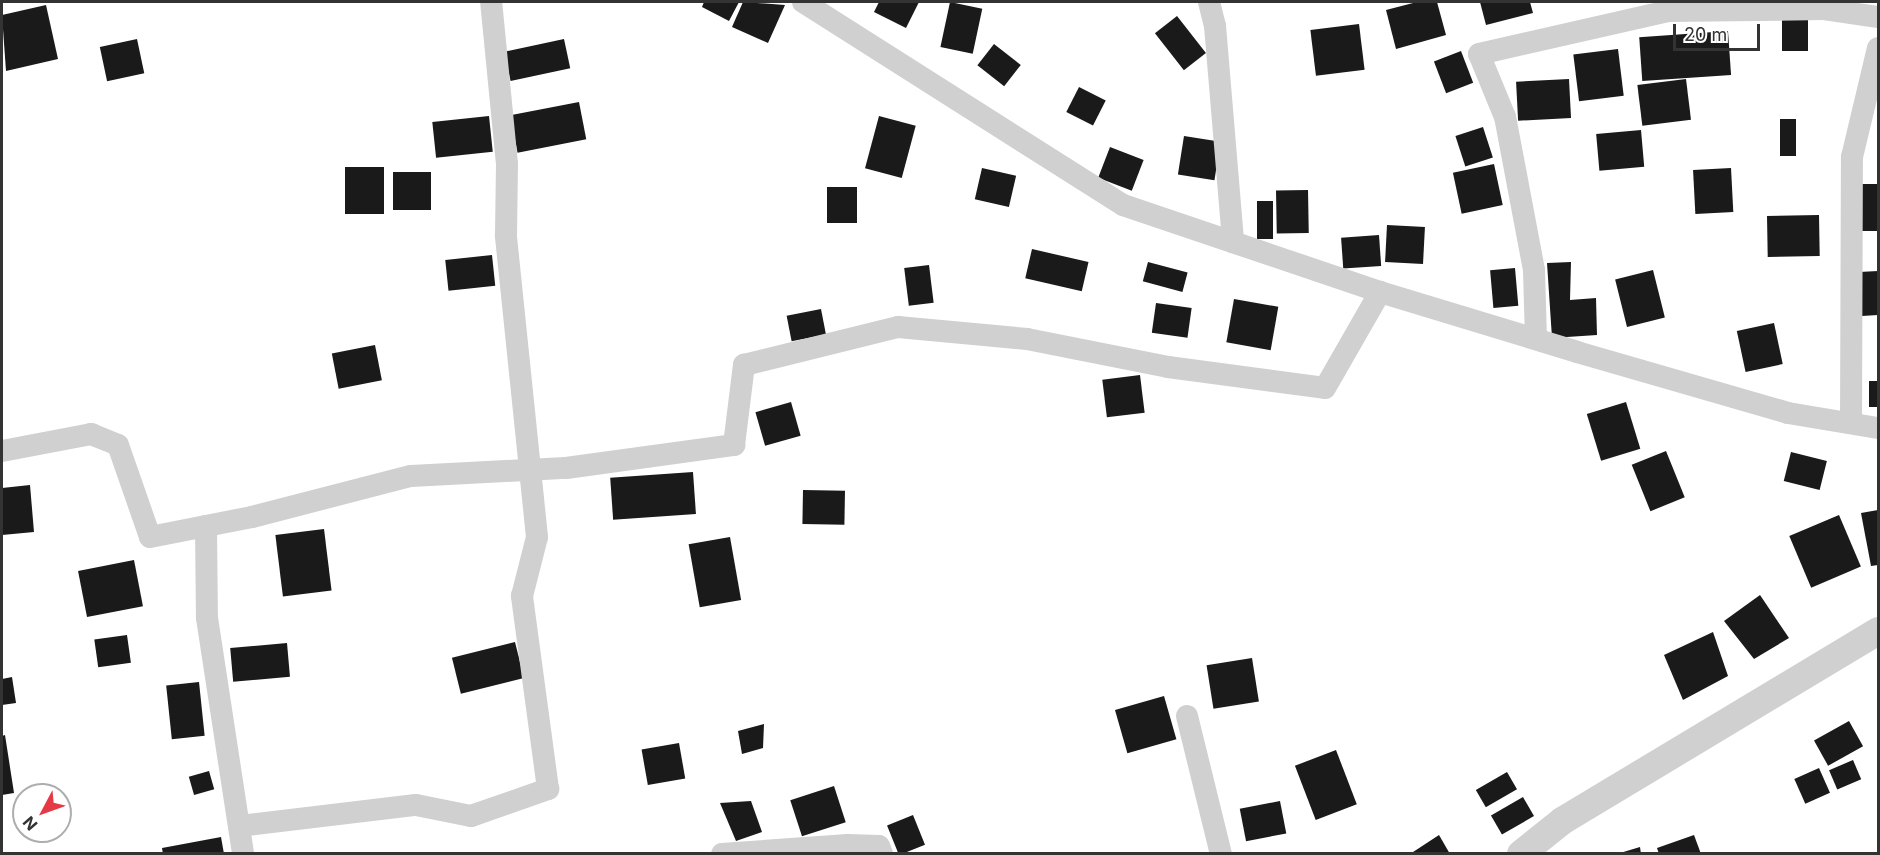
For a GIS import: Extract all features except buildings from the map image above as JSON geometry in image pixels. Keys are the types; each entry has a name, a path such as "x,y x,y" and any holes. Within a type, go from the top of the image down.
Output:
{"street":[{"path":"239,826 416,805 471,816 548,789 522,596 537,537 532,470 506,235 507,164 491,2"},
{"path":"803,2 1123,205 1380,292 1536,339 1788,412 1878,428"},
{"path":"1209,2 1215,26 1233,242"},
{"path":"1536,339 1534,270 1505,117 1479,54 1668,11 1824,9 1878,17"},
{"path":"1851,423 1852,157 1878,48"},
{"path":"2,451 91,434 118,445 150,537 206,526 411,476 532,470 734,445 744,365 898,327 1027,339 1168,367 1325,388 1380,292"},
{"path":"206,526 207,618 243,854"},
{"path":"1521,854 1562,821 1878,631"},
{"path":"1187,716 1221,854"},
{"path":"722,854 848,845 879,846 882,854"}]}
